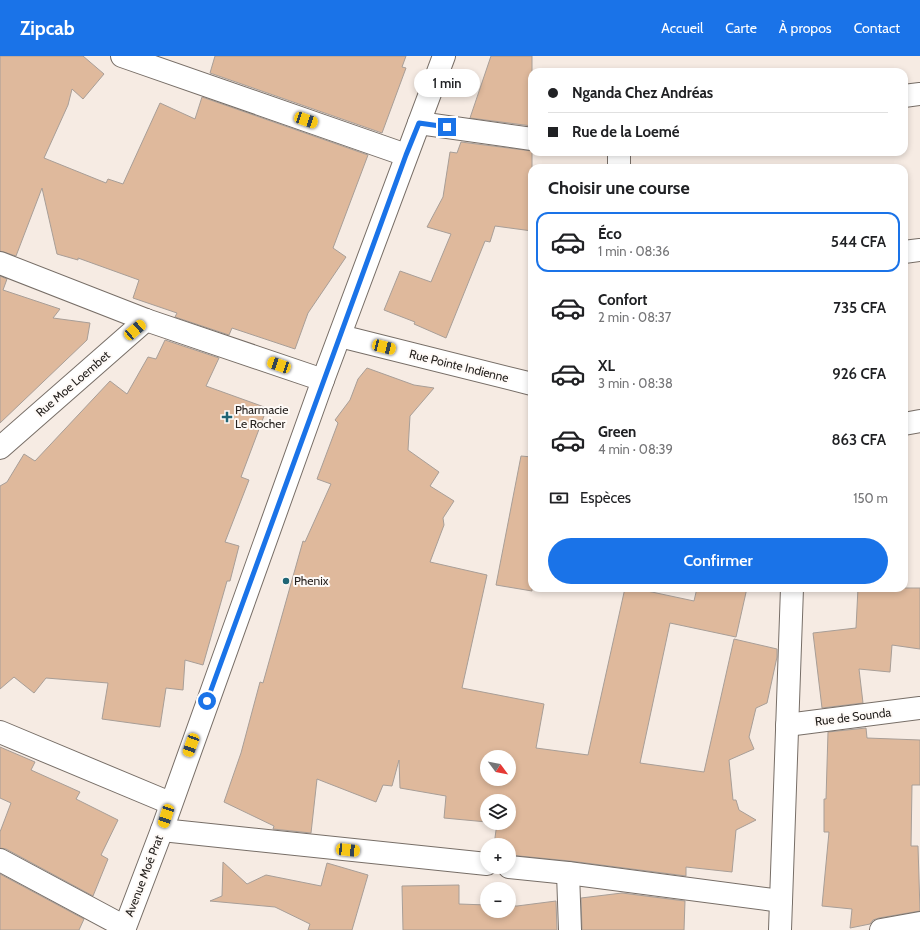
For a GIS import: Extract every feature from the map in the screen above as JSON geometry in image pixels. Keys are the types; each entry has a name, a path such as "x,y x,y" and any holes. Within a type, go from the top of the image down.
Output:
{"street":[{"path":"122,56 406,155"},
{"name":"Avenue Moé Prat","path":"124,928 162,830 170,803 323,380 444,56"},
{"path":"908,96 920,94"},
{"path":"419,123 528,138"},
{"path":"908,252 920,250"},
{"path":"0,263 146,320 323,380"},
{"name":"Rue Moe Loembet","path":"0,448 146,320"},
{"name":"Rue Pointe Indienne","path":"340,336 528,383"},
{"path":"908,423 920,421"},
{"path":"780,930 792,592"},
{"name":"Rue de Sounda","path":"787,725 920,708"},
{"path":"0,732 170,803"},
{"path":"162,830 480,863"},
{"path":"0,860 124,928"},
{"path":"516,868 568,873 781,901"},
{"path":"568,873 570,930"},
{"path":"881,930 920,923"}],"building":[{"path":"0,56 83,56 104,74 83,99 72,89 68,105 44,158 106,183 108,179 123,184 160,103 195,119 202,97 368,155 333,248 346,257 308,313 295,349 232,328 229,335 175,317 177,313 133,298 139,280 78,258 78,260 57,254 42,188 16,256 0,251"},
{"path":"215,56 406,56 402,67 406,68 382,133 210,73"},
{"path":"491,56 532,56 532,68 528,68 528,125 470,118"},
{"path":"461,142 528,150 528,156 532,156 532,164 528,164 528,230 495,226 490,242 485,241 446,338 414,324 415,322 384,310 400,271 431,282 451,234 427,227 443,197 450,152 457,153"},
{"path":"0,276 7,279 3,290 60,309 53,318 90,323 87,340 0,423"},
{"path":"165,340 219,358 206,386 267,408 241,477 249,480 225,542 239,546 230,581 227,581 203,665 185,660 183,690 166,688 160,727 102,719 108,683 46,678 34,693 14,677 0,689 0,486 7,482 24,454 35,461 110,381 127,394 148,357 156,359"},
{"path":"367,368 414,385 434,388 410,416 408,450 439,472 430,486 454,501 443,518 444,525 430,562 487,575 462,688 544,704 536,748 588,755 624,592 652,592 694,601 696,592 746,592 736,637 670,623 640,763 704,772 734,639 777,649 777,657 767,703 756,708 749,737 754,749 729,760 733,800 736,800 739,810 756,820 736,830 732,872 686,867 686,876 516,856 516,838 495,838 496,830 516,830 516,794 480,794 480,821 444,818 446,796 400,788 399,760 392,786 383,785 376,802 317,779 311,833 273,829 274,826 224,802 241,753 260,682 263,683 303,541 305,542 331,484 317,479 338,423 335,420 350,400 358,379"},
{"path":"521,456 528,457 528,590 496,585"},
{"path":"908,588 920,588 920,649 892,645 890,672 859,669 863,703 822,708 813,633 856,628 858,592 908,592"},
{"path":"866,728 867,738 920,740 920,785 912,785 911,846 918,846 920,911 879,918 873,920 870,924 850,928 852,909 822,906 829,832 824,832 824,799 826,799 828,732"},
{"path":"0,747 35,762 31,770 80,792 76,799 118,820 101,855 108,859 93,896 6,849 0,848 0,832 11,803 0,798"},
{"path":"223,862 247,884 266,875 321,886 327,863 368,875 352,930 308,930 310,924 275,907 210,901 222,896"},
{"path":"0,874 84,919 79,930 0,930"},
{"path":"459,885 459,904 480,905 480,918 516,918 516,906 556,901 557,930 403,930 402,886"},
{"path":"622,893 685,901 684,930 582,930 581,898"}],"place":[{"name":"Pharmacie Le Rocher","path":"227,417"},
{"name":"Phenix","path":"286,581"}],"route":[{"path":"207,701 323,380 419,123 447,127"}]}
